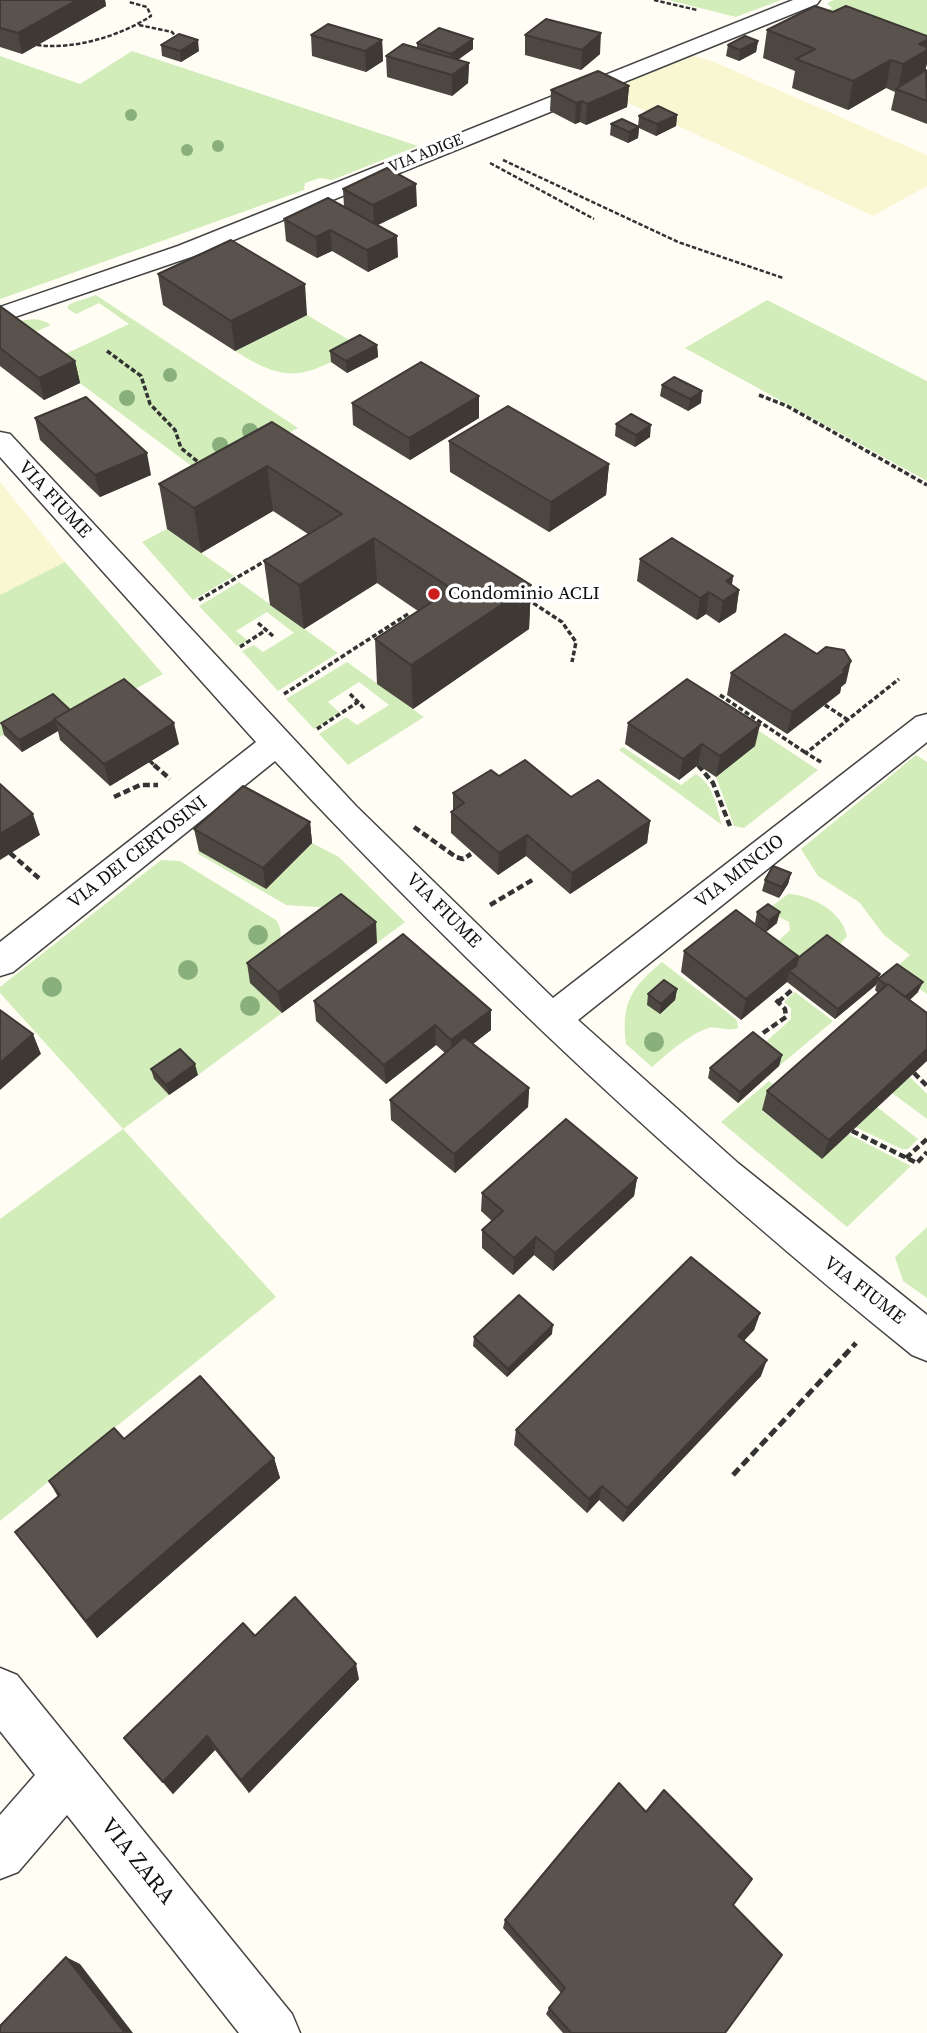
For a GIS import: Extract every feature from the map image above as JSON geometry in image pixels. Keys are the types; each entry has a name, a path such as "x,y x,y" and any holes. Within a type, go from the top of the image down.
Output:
{"street":[{"name":"VIA ADIGE","path":"0,315 186,251 810,0"},
{"name":"VIA FIUME","path":"0,440 275,744 607,1072 786,1230 927,1341"},
{"name":"VIA MINCIO","path":"553,1019 927,725"},
{"name":"VIA DEI CERTOSINI","path":"0,962 275,744"},
{"name":"VIA ZARA","path":"0,1692 273,2033"},
{"path":"0,1854 68,1775"}],"path":[{"path":"654,0 706,12"},
{"path":"37,45 68,48 82,45 138,24 151,16 152,12 148,7 129,2"},
{"path":"138,24 172,32 178,38 175,44"},
{"path":"492,155 677,242 783,278"},
{"path":"485,161 594,219"},
{"path":"107,351 141,376 150,404 175,430 181,449 211,474"},
{"path":"759,395 787,406 927,485"},
{"path":"189,605 279,553"},
{"path":"517,592 562,622 576,642 572,662"},
{"path":"278,699 408,614"},
{"path":"258,623 273,636"},
{"path":"233,651 266,630"},
{"path":"806,753 899,679"},
{"path":"350,694 365,709"},
{"path":"720,695 824,765"},
{"path":"311,734 358,702"},
{"path":"825,705 848,720"},
{"path":"114,797 140,785 176,785 150,761"},
{"path":"698,765 713,783 730,827"},
{"path":"413,827 423,830 456,858 463,859 471,854"},
{"path":"9,853 49,886"},
{"path":"483,909 534,878"},
{"path":"763,1033 786,1017 785,1009 776,1000 793,989"},
{"path":"914,1073 927,1086"},
{"path":"852,1131 916,1163 927,1152"},
{"path":"906,1158 927,1139"},
{"path":"733,1475 856,1343"}],"green space":[{"path":"668,0 781,0 736,17"},
{"path":"834,0 927,0 927,54 823,12 832,8 827,3"},
{"path":"132,51 418,146 332,180 320,178 305,183 304,190 0,299 0,56 80,84"},
{"path":"692,56 712,61 927,155 927,186 873,216 600,90"},
{"path":"96,295 298,428 205,476 3,326 28,320 45,322 51,325 33,333 63,355 129,324 99,303 76,314 67,308 70,304"},
{"path":"767,300 927,381 927,481 685,348"},
{"path":"307,315 361,347 312,370 298,373 271,370 235,351"},
{"path":"0,482 65,562 0,595"},
{"path":"167,529 234,576 193,600 142,542"},
{"path":"65,562 163,674 74,722 56,706 0,737 0,595"},
{"path":"239,582 338,653 278,691 242,651 254,645 263,652 294,633 267,612 236,631 248,641 237,646 199,606"},
{"path":"347,662 424,717 348,765 319,734 346,717 357,725 389,705 359,682 328,702 340,713 314,729 286,699"},
{"path":"697,690 818,770 744,828 734,826 716,777 755,746"},
{"path":"623,747 681,785 696,774 707,784 714,796 722,825 619,750"},
{"path":"916,755 927,762 927,994 893,970 910,955 884,935 859,902 818,876 801,849"},
{"path":"312,843 339,857 405,922 377,943 332,908 286,905 197,853 199,851 266,889"},
{"path":"161,860 180,861 276,920 281,936 278,945 251,983 282,1013 198,1075 182,1059 154,1079 169,1095 123,1129 0,993 0,987"},
{"path":"788,894 806,897 824,906 839,919 847,936 833,952 789,974 763,955 790,930 789,922 777,916 771,907"},
{"path":"662,962 737,1020 738,1028 709,1028 701,1031 652,1067 626,1044 625,1018 630,997"},
{"path":"795,992 833,1021 779,1066 758,1049 791,1019 791,1008 784,1002"},
{"path":"910,1077 927,1094 927,1119 892,1093"},
{"path":"769,1081 782,1092 762,1111 822,1158 848,1134 911,1166 847,1227 721,1122"},
{"path":"877,1107 918,1139 908,1149 902,1149 855,1127"},
{"path":"123,1129 276,1297 0,1521 0,1219"},
{"path":"927,1227 927,1298 903,1281 895,1257"}],"building":[{"path":"0,0 77,0 18,33 0,28"},
{"path":"815,6 833,12 846,6 927,36 927,40 919,44 927,47 927,50 903,64 891,60 853,81 796,59 815,49 767,30"},
{"path":"546,19 601,33 582,50 525,35"},
{"path":"328,24 382,40 365,51 311,35"},
{"path":"439,28 473,39 451,54 417,43"},
{"path":"179,34 198,40 180,51 161,45"},
{"path":"745,36 758,41 740,50 728,45"},
{"path":"403,44 469,63 452,75 386,56"},
{"path":"926,70 927,101 896,89"},
{"path":"598,71 629,86 587,104 582,101 576,103 551,90"},
{"path":"658,106 677,115 657,124 639,116"},
{"path":"622,119 639,127 629,132 611,124"},
{"path":"387,168 416,184 373,205 343,189"},
{"path":"328,198 397,236 367,250 330,230 316,237 284,219"},
{"path":"231,240 305,284 231,321 158,274"},
{"path":"0,306 75,361 39,378 0,348"},
{"path":"360,335 377,345 346,361 330,351"},
{"path":"421,362 479,396 409,438 352,403"},
{"path":"674,377 702,391 690,399 662,385"},
{"path":"86,397 147,453 95,475 35,418"},
{"path":"508,406 609,464 551,502 449,441"},
{"path":"631,414 651,425 636,435 616,424"},
{"path":"272,422 531,585 411,665 375,639 452,589 374,538 299,585 264,561 342,514 267,466 194,508 159,484"},
{"path":"672,538 733,576 726,581 739,590 723,601 709,592 700,598 640,559"},
{"path":"785,634 817,654 826,647 844,650 851,661 843,670 845,672 792,712 731,673"},
{"path":"124,679 174,723 104,764 54,719"},
{"path":"687,679 760,725 720,756 702,744 683,759 628,723"},
{"path":"53,694 70,710 55,720 19,740 1,723"},
{"path":"525,760 571,797 598,780 650,821 572,873 527,835 499,853 451,812 464,803 453,793 491,770 499,776"},
{"path":"0,784 33,814 0,834"},
{"path":"243,786 310,822 263,868 194,829"},
{"path":"773,866 791,873 782,887 765,880"},
{"path":"341,894 376,922 278,992 247,963"},
{"path":"768,904 780,912 769,921 757,912"},
{"path":"736,910 798,956 746,999 684,951"},
{"path":"403,934 491,1010 451,1040 435,1025 384,1065 314,1001"},
{"path":"827,935 880,974 838,1009 789,971 796,966 798,958"},
{"path":"897,964 923,982 905,997 878,979"},
{"path":"664,980 677,989 661,1004 648,994"},
{"path":"888,984 927,1013 927,1049 829,1140 767,1091"},
{"path":"0,1010 33,1034 0,1063"},
{"path":"753,1032 782,1055 740,1092 710,1068"},
{"path":"464,1037 529,1088 454,1154 390,1100"},
{"path":"180,1049 195,1064 166,1085 151,1069"},
{"path":"566,1119 637,1178 555,1253 536,1237 514,1258 482,1230 503,1211 482,1193"},
{"path":"691,1257 760,1313 738,1336 767,1360 627,1508 602,1486 589,1499 516,1430"},
{"path":"519,1295 553,1325 508,1369 474,1337"},
{"path":"200,1376 274,1458 86,1621 15,1532 60,1495 49,1481 114,1428 124,1439"},
{"path":"295,1597 356,1664 241,1780 207,1736 163,1782 124,1738 243,1623 255,1636"},
{"path":"619,1783 646,1812 664,1790 752,1879 733,1905 782,1955 725,2033 571,2033 549,2008 565,1988 505,1920"},
{"path":"66,1957 125,2033 0,2033 0,2026"}],"place":[{"name":"Condominio ACLI","path":"434,594"}]}
